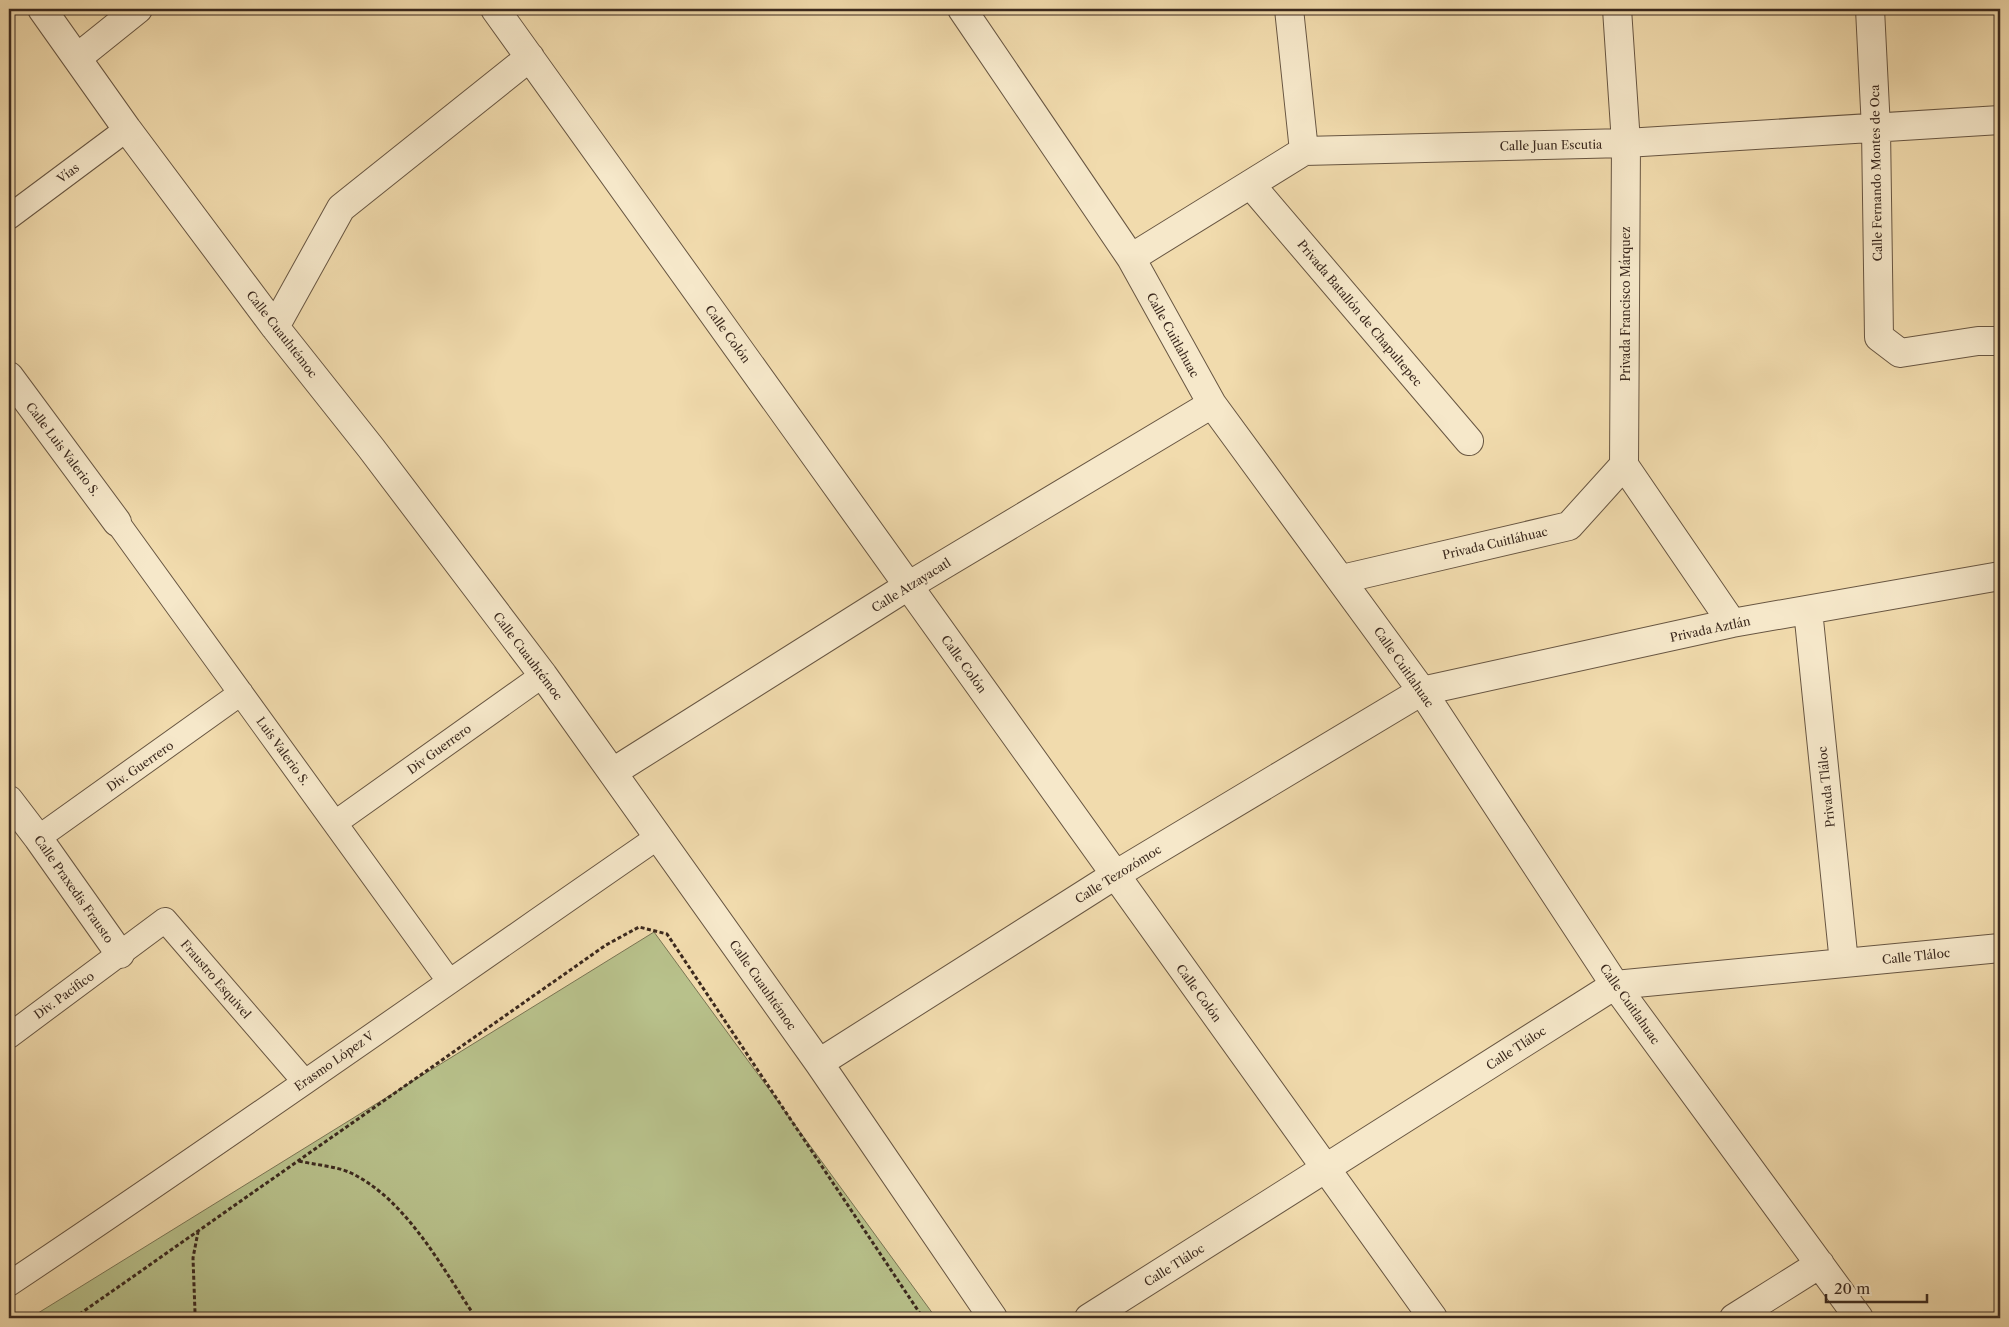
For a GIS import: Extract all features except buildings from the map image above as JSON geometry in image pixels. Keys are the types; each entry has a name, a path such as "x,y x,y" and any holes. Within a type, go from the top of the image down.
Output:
{"street":[{"name":"Calle Cuauhtémoc","path":"42,9 127,129 275,327 371,448 613,772 819,1063 985,1316"},
{"path":"77,58 138,9"},
{"name":"Calle Colón","path":"495,9 1433,1318"},
{"name":"Calle Cuitlahuac","path":"962,9 1131,258 1212,404 1422,691 1615,985 1859,1318"},
{"path":"1131,258 1304,151 1289,9"},
{"name":"Privada Francisco Márquez","path":"1617,9 1626,143 1624,465"},
{"name":"Calle Fernando Montes de Oca","path":"1870,9 1876,129 1879,338 1900,353 1978,341 2000,341"},
{"path":"275,327 341,208 530,57"},
{"name":"Calle Juan Escutia","path":"1304,151 1626,143 2000,120"},
{"name":"Vías","path":"9,217 127,129"},
{"name":"Privada Batallón de Chapultepec","path":"1251,185 1469,441"},
{"name":"Calle Luis Valerio S.","path":"9,376 117,522"},
{"name":"Calle Atzayacatl","path":"613,772 908,586 1212,404"},
{"path":"1624,465 1732,623"},
{"name":"Privada Cuitláhuac","path":"1342,580 1569,526 1624,465"},
{"name":"Luis Valerio S.","path":"117,522 448,981"},
{"name":"Privada Aztlán","path":"1422,691 1732,623 2000,576"},
{"name":"Privada Tláloc","path":"1808,610 1844,963"},
{"name":"Div Guerrero","path":"335,824 542,675"},
{"name":"Calle Tezozómoc","path":"819,1063 1115,875 1422,691"},
{"name":"Div. Guerrero","path":"38,838 241,693"},
{"name":"Calle Praxedis Frausto","path":"9,800 120,954"},
{"name":"Erasmo López V","path":"9,1284 136,1199 658,837"},
{"name":"Fraustro Esquivel","path":"120,954 165,920 304,1081"},
{"name":"Calle Tláloc","path":"1089,1318 1326,1170 1615,985 2000,948"},
{"name":"Div. Pacífico","path":"9,1036 120,954"},
{"path":"1734,1318 1820,1264"}],"path":[{"path":"74,1318 606,945 639,927 667,934 923,1318"},
{"path":"298,1161 349,1172 379,1189 415,1229 476,1318"},
{"path":"198,1231 193,1258 195,1312 198,1318"}],"green space":[{"path":"654,932 936,1318 30,1318"}]}
